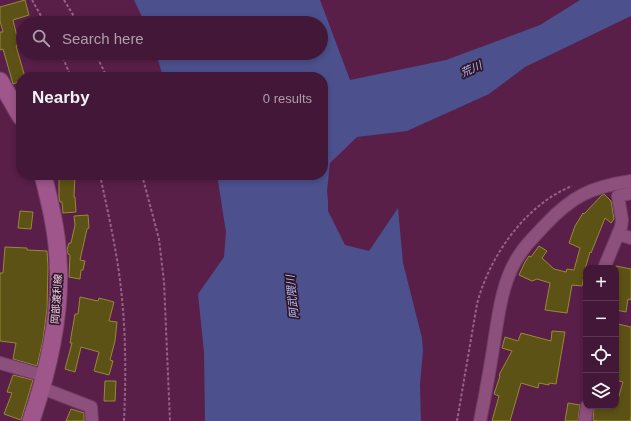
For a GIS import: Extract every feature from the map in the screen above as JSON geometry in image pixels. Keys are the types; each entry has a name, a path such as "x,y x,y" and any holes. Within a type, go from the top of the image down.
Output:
{"main road":[{"path":"0,81 16,108"},
{"name":"岡部渡利線","path":"31,421 44,382 54,333 57,299 59,261 55,228 44,180"}],"street":[{"path":"480,421 500,302 509,275 522,251 564,206 588,191 604,186 631,181"},
{"path":"605,265 621,227 622,220 618,196 631,193"},
{"path":"618,234 631,238"},
{"path":"0,363 44,382 91,407 92,421"},
{"path":"585,421 587,409"}],"path":[{"path":"32,0 41,16"},
{"path":"64,0 74,16"},
{"path":"64,60 69,72"},
{"path":"98,60 104,72"},
{"path":"101,180 111,226 121,289 125,371 124,421"},
{"path":"143,180 159,239 164,282 170,421"}],"water":[{"path":"134,0 320,0 326,16 142,16"},
{"path":"580,0 631,0 631,16 525,67 489,94 407,131 357,137 330,163 327,191 328,211 345,245 369,251 398,208 403,263 422,338 423,351 420,384 421,421 205,421 204,352 198,294 224,257 226,232 218,180 328,180 328,72 162,72 158,60 328,60 328,21 350,80 446,60 540,25"}],"building":[{"path":"25,0 29,15 16,16 16,19 13,20 16,32 16,60 20,60 24,72 16,72 16,83 13,84 3,49 0,50 0,32 3,32 0,21 0,7"},
{"path":"59,180 75,180 74,197 76,212 63,213 62,202 60,202"},
{"path":"604,194 611,201 614,219 611,223 605,218 591,253 590,252 586,265 583,265 582,286 572,285 567,313 545,310 550,283 537,279 532,281 519,275 525,262 529,256 531,257 539,246 547,251 542,258 554,269 566,272 567,269 574,270 580,248 569,243 575,226 583,213 584,214"},
{"path":"20,211 33,212 31,229 18,228"},
{"path":"88,215 89,228 87,229 80,260 85,261 83,270 81,270 80,279 69,277 70,255 68,254 67,250 69,243 71,243 75,225 74,216"},
{"path":"5,247 47,251 47,309 43,340 37,366 13,359 16,343 0,341 0,273 3,273"},
{"path":"619,267 631,269 631,300 628,299 626,312 619,311"},
{"path":"80,297 98,301 99,298 114,302 109,321 117,322 115,341 110,360 113,361 109,375 94,371 99,352 81,347 75,372 65,369 72,343 70,343 75,314 78,314"},
{"path":"619,324 631,327 630,421 593,420 594,409 619,409 619,396 623,382 619,381"},
{"path":"552,331 565,332 556,384 549,383 549,385 539,383 538,388 521,383 510,421 492,421 499,396 494,394 500,376 499,375 512,351 502,348 505,337 518,341 521,333 551,341"},
{"path":"13,375 33,380 21,420 4,414 12,393 7,392"},
{"path":"105,381 116,381 115,401 104,401"},
{"path":"568,403 580,405 578,421 565,421"},
{"path":"71,409 84,413 84,421 66,421"}],"water label":[{"name":"荒川","path":"471,69"},
{"name":"阿武隈川","path":"292,297"}]}
